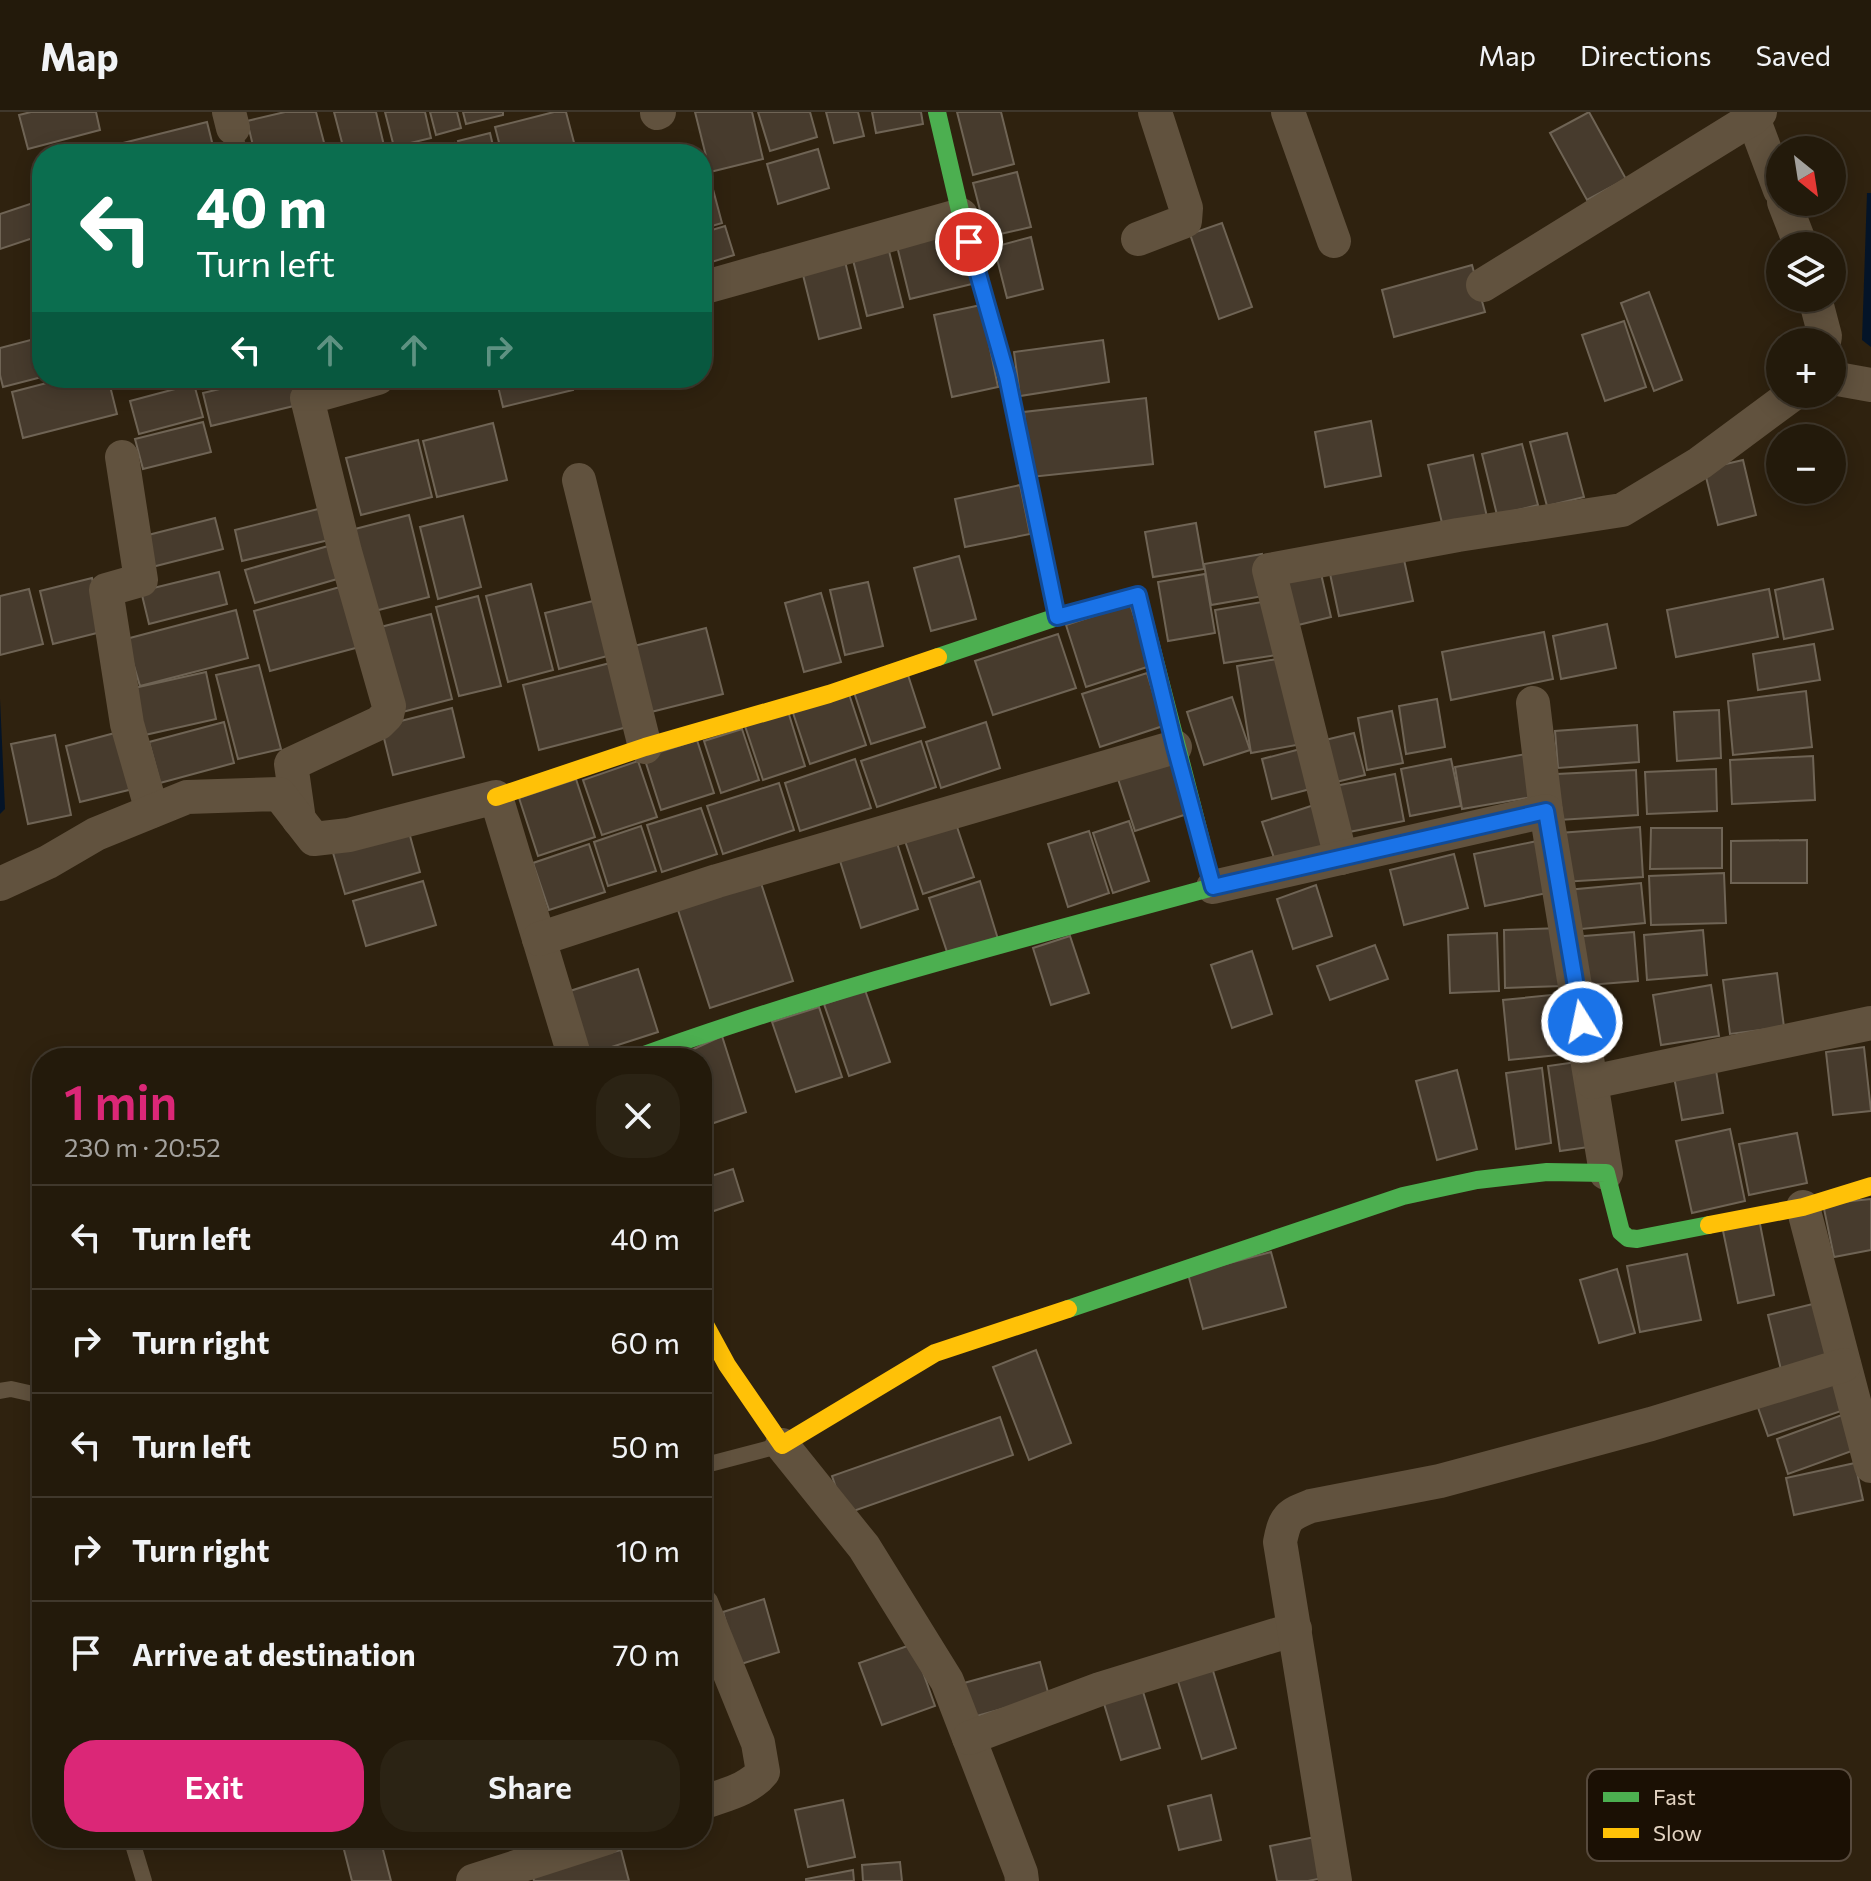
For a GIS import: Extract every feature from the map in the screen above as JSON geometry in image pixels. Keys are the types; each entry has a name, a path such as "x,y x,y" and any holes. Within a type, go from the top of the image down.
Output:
{"street":[{"path":"937,112 961,215 1007,376 1057,617"},
{"path":"1138,239 1185,221 1186,208 1155,112"},
{"path":"1288,112 1334,241"},
{"path":"1483,285 1756,115 1766,146"},
{"path":"712,285 961,215"},
{"path":"1846,381 1871,385"},
{"path":"299,820 291,764 379,723 387,715 389,706 345,552 304,388"},
{"path":"1341,858 1269,570 1458,535 1622,510 1700,463 1774,408"},
{"path":"122,457 141,580 106,590 127,724 152,811"},
{"path":"579,480 645,747"},
{"path":"0,884 48,862 96,834 187,797 279,794 314,839 337,836 496,797 645,747 829,694 1057,617 1138,595 1213,887"},
{"path":"1533,703 1546,811 1606,1173 1621,1232 1628,1238 1649,1237 1803,1207 1871,1186"},
{"path":"539,939 717,881 1175,747"},
{"path":"496,797 572,1048"},
{"path":"663,1048 705,1032 902,973 1213,887 1546,811"},
{"path":"1592,1082 1871,1023"},
{"path":"782,1445 935,1353 1403,1196 1491,1178 1547,1172 1606,1173"},
{"path":"1803,1207 1870,1460"},
{"path":"712,1337 727,1365 782,1445 864,1547 947,1681 1022,1881"},
{"path":"1335,1881 1280,1542 1283,1525 1291,1514 1311,1506 1440,1481 1651,1424 1844,1365"},
{"path":"969,1738 1100,1689 1295,1629"},
{"path":"712,1630 758,1743 763,1772 757,1780 744,1787 712,1799"},
{"path":"473,1881 575,1848"}],"lane":[{"path":"0,1391 11,1389 32,1394"},
{"path":"712,1463 782,1445"},
{"path":"134,1848 144,1881"}],"water":[{"path":"1867,193 1871,193 1871,347 1862,340"},
{"path":"0,699 5,809 0,814"}],"building":[{"path":"31,112 96,112 100,130 47,144 32,144 32,148 28,149 19,115"},
{"path":"285,112 316,112 324,144 253,144 247,121"},
{"path":"334,112 376,112 384,144 342,144"},
{"path":"385,112 425,112 431,138 393,144"},
{"path":"430,112 457,112 461,128 436,135"},
{"path":"463,112 503,112 503,115 466,124"},
{"path":"554,112 566,112 574,144 499,144 495,127"},
{"path":"695,112 752,112 763,159 712,172 712,144 703,144"},
{"path":"758,112 810,112 817,137 770,151"},
{"path":"826,112 858,112 864,136 834,143"},
{"path":"872,112 921,112 923,124 876,133"},
{"path":"957,112 1001,112 1014,164 973,175"},
{"path":"1589,112 1626,179 1587,200 1550,133"},
{"path":"207,122 212,144 123,144"},
{"path":"490,133 493,144 459,144 458,141"},
{"path":"818,149 829,188 778,204 767,164"},
{"path":"1017,172 1031,227 987,237 973,183"},
{"path":"712,186 722,223 712,226"},
{"path":"32,203 32,238 0,249 0,214"},
{"path":"1222,223 1252,307 1219,319 1190,234"},
{"path":"725,226 734,255 712,262 712,230"},
{"path":"958,231 972,284 910,299 897,246"},
{"path":"1031,237 1043,289 1007,298 994,247"},
{"path":"886,239 903,307 867,316 850,248"},
{"path":"843,253 861,328 819,339 800,263"},
{"path":"1472,265 1485,312 1394,337 1382,290"},
{"path":"1649,292 1682,380 1654,391 1621,303"},
{"path":"981,305 998,387 952,397 934,315"},
{"path":"1624,321 1646,387 1605,401 1582,335"},
{"path":"32,340 32,380 3,387 0,348"},
{"path":"1103,340 1109,382 1020,396 1014,352"},
{"path":"32,387 110,388 117,414 23,438 12,392"},
{"path":"179,388 195,388 203,417 139,434 130,401"},
{"path":"224,388 298,388 302,404 211,426 203,393"},
{"path":"498,388 573,388 573,390 503,407"},
{"path":"1146,398 1153,464 1031,477 1024,412"},
{"path":"1371,421 1381,476 1325,487 1315,432"},
{"path":"203,422 211,452 143,469 135,439"},
{"path":"493,423 507,480 437,497 423,441"},
{"path":"1567,433 1584,497 1547,506 1530,442"},
{"path":"418,440 432,497 361,515 346,458"},
{"path":"1522,444 1538,505 1497,515 1482,454"},
{"path":"1473,455 1487,517 1443,527 1428,465"},
{"path":"1743,460 1756,515 1718,525 1704,469"},
{"path":"1020,485 1030,534 965,547 955,499"},
{"path":"326,507 333,539 242,561 235,530"},
{"path":"409,515 429,597 371,612 351,530"},
{"path":"463,516 481,587 438,599 420,527"},
{"path":"215,518 223,549 152,567 144,536"},
{"path":"1196,523 1204,569 1153,577 1145,532"},
{"path":"335,544 344,577 255,603 245,570"},
{"path":"1262,554 1269,595 1211,605 1204,564"},
{"path":"1403,555 1413,601 1339,616 1329,569"},
{"path":"959,556 976,619 931,631 914,568"},
{"path":"1319,565 1331,617 1290,627 1279,574"},
{"path":"219,572 227,604 149,624 141,591"},
{"path":"1205,574 1215,633 1168,641 1158,582"},
{"path":"92,578 105,631 53,644 40,591"},
{"path":"1823,579 1833,629 1784,639 1775,590"},
{"path":"868,582 883,646 845,655 830,590"},
{"path":"531,584 553,670 508,682 486,596"},
{"path":"347,585 363,646 270,671 254,611"},
{"path":"29,589 43,644 0,655 0,596"},
{"path":"1769,589 1778,637 1676,657 1667,610"},
{"path":"821,593 841,662 804,672 785,603"},
{"path":"478,596 501,686 459,696 436,607"},
{"path":"597,600 611,655 559,669 545,613"},
{"path":"1274,600 1283,654 1224,663 1215,610"},
{"path":"1130,604 1150,666 1086,687 1066,625"},
{"path":"236,610 248,658 140,686 126,639"},
{"path":"431,614 452,699 391,715 369,630"},
{"path":"1607,624 1616,668 1561,679 1553,636"},
{"path":"706,628 723,694 651,712 634,646"},
{"path":"1544,632 1553,679 1451,700 1442,652"},
{"path":"1058,634 1076,688 993,715 975,661"},
{"path":"1814,644 1820,680 1758,690 1753,654"},
{"path":"1288,657 1302,744 1251,753 1237,666"},
{"path":"618,661 635,725 539,750 523,685"},
{"path":"259,665 281,749 238,759 216,675"},
{"path":"206,672 216,719 136,737 125,690"},
{"path":"907,672 925,727 871,744 853,689"},
{"path":"1147,673 1163,726 1100,747 1082,694"},
{"path":"847,688 866,745 810,764 791,707"},
{"path":"1806,691 1812,747 1733,755 1728,701"},
{"path":"1232,697 1250,750 1204,765 1187,712"},
{"path":"1437,699 1445,747 1406,754 1399,706"},
{"path":"452,708 464,757 393,775 381,726"},
{"path":"787,708 805,766 763,780 744,723"},
{"path":"1719,710 1721,758 1677,761 1674,712"},
{"path":"1392,711 1403,763 1367,770 1358,718"},
{"path":"224,722 234,763 160,783 149,742"},
{"path":"986,722 1000,768 941,788 926,742"},
{"path":"1637,725 1639,762 1558,768 1555,731"},
{"path":"742,729 759,780 721,793 704,741"},
{"path":"126,730 141,787 80,802 66,746"},
{"path":"1354,733 1365,775 1328,784 1317,742"},
{"path":"55,735 71,815 28,824 11,744"},
{"path":"697,740 714,793 661,810 644,757"},
{"path":"921,741 936,787 877,807 861,761"},
{"path":"1308,747 1318,787 1272,799 1262,759"},
{"path":"1531,753 1538,796 1462,809 1455,767"},
{"path":"1169,756 1187,814 1135,831 1116,773"},
{"path":"1813,756 1815,800 1732,804 1730,760"},
{"path":"855,759 871,808 800,831 785,783"},
{"path":"1451,759 1461,806 1410,816 1401,769"},
{"path":"638,761 657,817 602,835 583,780"},
{"path":"1716,769 1717,811 1647,814 1645,772"},
{"path":"1636,770 1638,815 1559,820 1557,774"},
{"path":"1395,774 1404,821 1344,833 1335,786"},
{"path":"576,779 595,837 538,856 519,798"},
{"path":"779,783 794,830 723,854 707,806"},
{"path":"1320,803 1335,849 1277,867 1262,822"},
{"path":"701,808 717,854 662,872 647,825"},
{"path":"955,821 974,877 923,894 904,838"},
{"path":"1129,821 1149,881 1113,893 1093,833"},
{"path":"407,825 420,872 345,894 331,846"},
{"path":"641,826 656,871 608,886 594,842"},
{"path":"1640,827 1643,877 1562,882 1559,833"},
{"path":"1651,828 1722,828 1722,868 1650,869"},
{"path":"1089,831 1109,893 1068,907 1048,844"},
{"path":"1807,840 1807,883 1731,883 1731,841"},
{"path":"1537,841 1547,893 1485,906 1474,854"},
{"path":"897,843 918,909 861,928 840,861"},
{"path":"589,844 605,892 549,910 533,863"},
{"path":"1454,854 1468,908 1404,925 1390,870"},
{"path":"1724,873 1726,923 1651,925 1649,876"},
{"path":"758,874 793,981 710,1008 675,901"},
{"path":"423,881 436,925 366,946 353,901"},
{"path":"980,881 998,939 948,955 929,898"},
{"path":"1641,883 1645,923 1570,930 1567,890"},
{"path":"1316,885 1332,936 1293,949 1277,899"},
{"path":"1562,928 1563,986 1505,988 1504,930"},
{"path":"1703,930 1707,975 1647,980 1644,935"},
{"path":"1634,932 1638,981 1576,986 1572,937"},
{"path":"1497,933 1499,991 1450,993 1448,935"},
{"path":"1070,936 1089,993 1051,1005 1033,948"},
{"path":"1375,945 1388,979 1330,1000 1317,966"},
{"path":"1252,951 1272,1014 1232,1028 1211,965"},
{"path":"638,969 658,1032 609,1048 588,1048 570,991"},
{"path":"1777,973 1784,1027 1730,1034 1723,980"},
{"path":"1711,985 1719,1036 1661,1045 1653,995"},
{"path":"865,990 890,1062 849,1076 824,1004"},
{"path":"1571,993 1577,1053 1509,1060 1503,1000"},
{"path":"819,1007 842,1077 796,1092 772,1022"},
{"path":"722,1036 746,1112 712,1124 712,1048 696,1048"},
{"path":"1864,1047 1871,1111 1833,1115 1826,1052"},
{"path":"1714,1058 1723,1113 1682,1120 1672,1066"},
{"path":"1584,1061 1596,1146 1560,1151 1548,1066"},
{"path":"1542,1068 1551,1143 1516,1149 1506,1073"},
{"path":"1457,1070 1477,1149 1437,1160 1416,1081"},
{"path":"1730,1129 1745,1201 1692,1213 1676,1141"},
{"path":"1797,1133 1807,1183 1749,1195 1739,1144"},
{"path":"733,1169 743,1201 712,1212 712,1176"},
{"path":"1871,1199 1871,1250 1834,1257 1823,1204"},
{"path":"1759,1219 1774,1295 1738,1303 1722,1226"},
{"path":"1271,1252 1286,1307 1203,1329 1188,1274"},
{"path":"1687,1254 1701,1320 1640,1332 1627,1266"},
{"path":"1617,1269 1635,1333 1599,1343 1580,1280"},
{"path":"1821,1302 1836,1362 1782,1374 1768,1315"},
{"path":"1036,1350 1071,1443 1029,1460 993,1367"},
{"path":"1837,1371 1850,1408 1768,1436 1755,1399"},
{"path":"1850,1412 1863,1447 1788,1474 1777,1439"},
{"path":"1000,1417 1013,1455 845,1514 832,1476"},
{"path":"1855,1463 1863,1500 1794,1515 1786,1478"},
{"path":"764,1599 779,1652 738,1665 723,1612"},
{"path":"913,1644 935,1706 882,1725 859,1663"},
{"path":"1040,1662 1049,1696 973,1717 964,1683"},
{"path":"1211,1664 1236,1748 1202,1759 1176,1675"},
{"path":"1141,1685 1160,1748 1121,1760 1102,1697"},
{"path":"1211,1795 1221,1840 1179,1850 1168,1806"},
{"path":"843,1800 855,1857 808,1867 795,1810"},
{"path":"1325,1835 1333,1876 1308,1881 1277,1881 1270,1846"},
{"path":"344,1848 383,1848 391,1881 352,1881"},
{"path":"621,1850 629,1881 534,1881 532,1873"},
{"path":"900,1862 902,1881 863,1881 862,1865"},
{"path":"853,1870 854,1881 806,1881 806,1879"}],"traffic: fast":[{"path":"937,112 961,215 1007,376 1057,617 938,657"},
{"path":"664,1048 850,988 1213,887 1138,595 1057,617"},
{"path":"1068,1309 1403,1196 1477,1180 1547,1172 1606,1173 1621,1232 1628,1238 1637,1239 1709,1225"}],"traffic: slow":[{"path":"496,797 645,747 829,694 938,657"},
{"path":"1709,1225 1803,1207 1871,1186"},
{"path":"712,1337 727,1365 782,1445 935,1353 1068,1309"}],"route":[{"path":"969,242 1007,376 1057,617 1138,595 1213,887 1546,811 1582,1022"}]}
